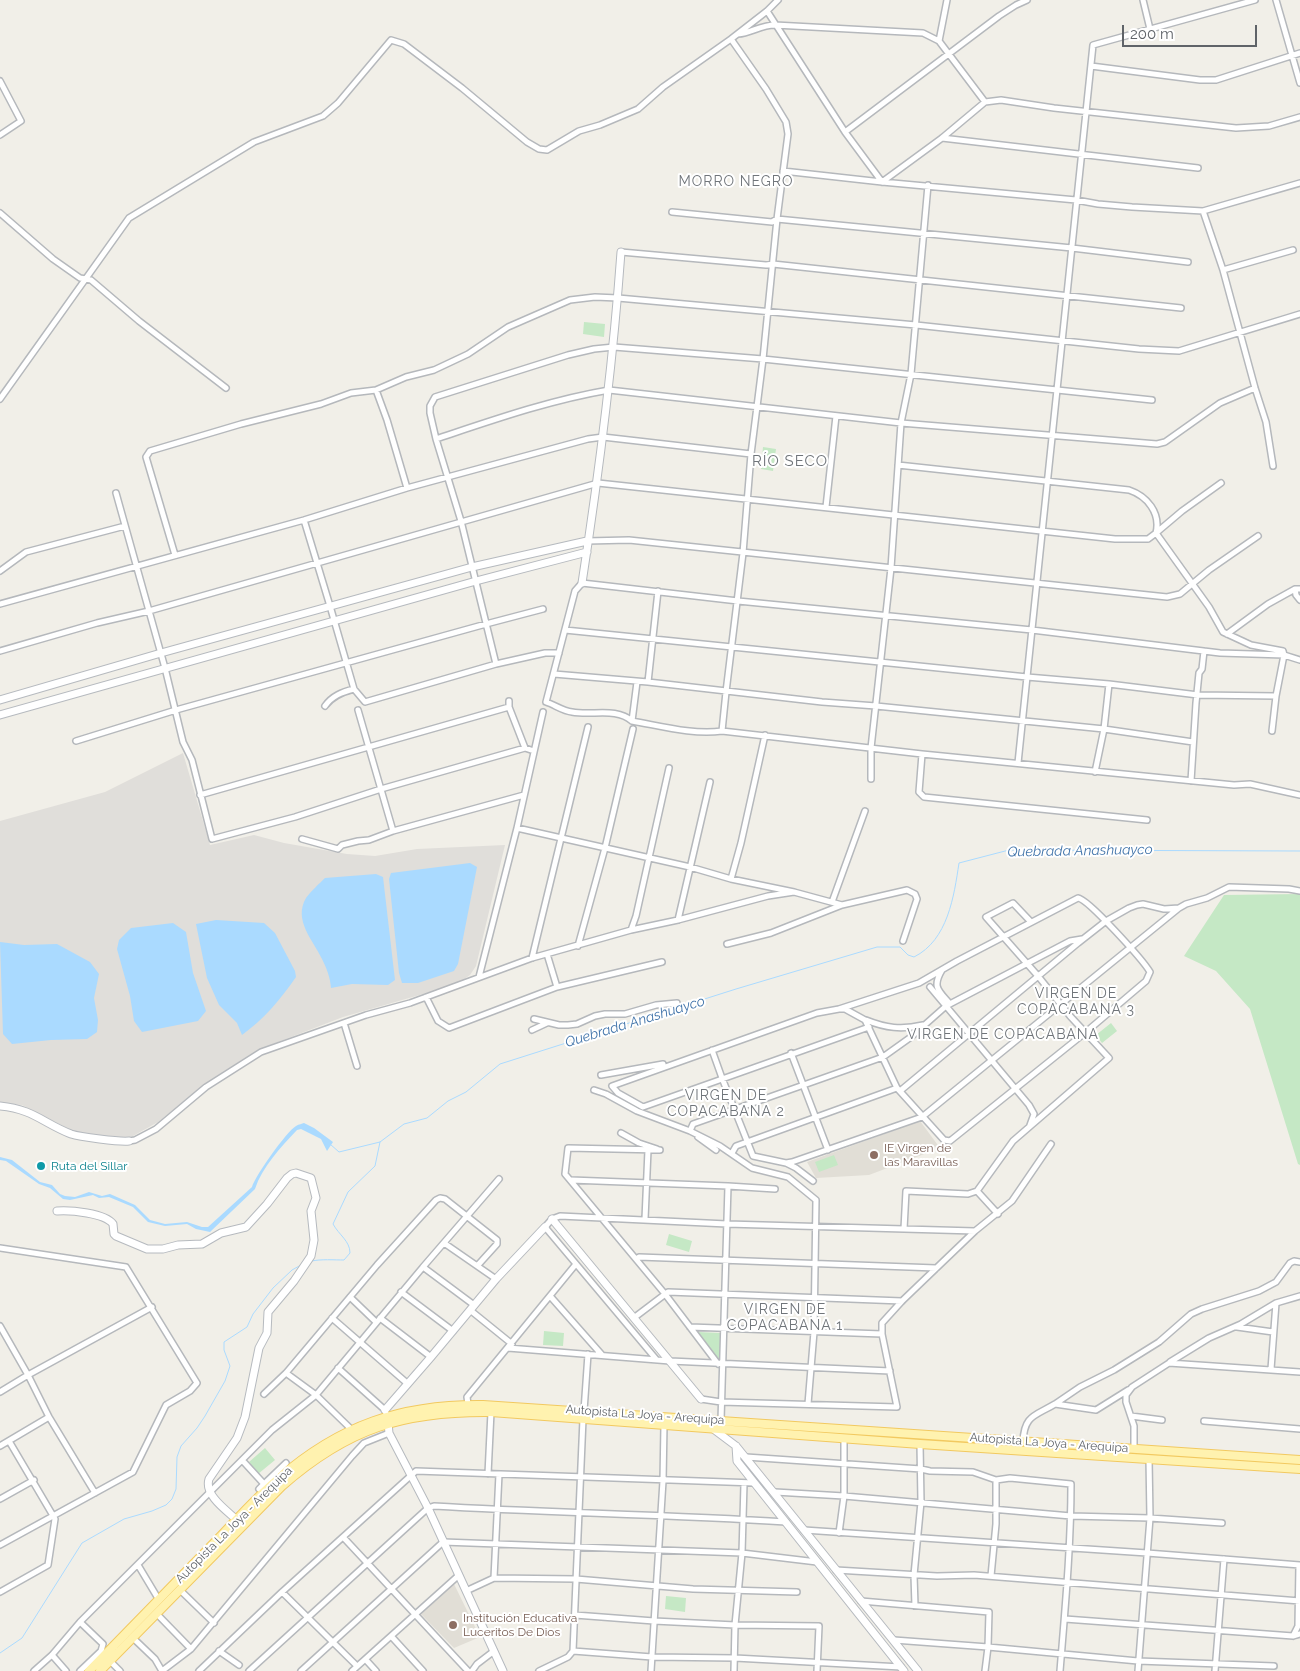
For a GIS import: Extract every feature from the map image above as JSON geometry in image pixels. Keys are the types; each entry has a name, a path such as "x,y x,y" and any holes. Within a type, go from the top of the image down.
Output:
{"main road":[{"name":"Autopista La Joya - Arequipa","path":"89,1671 287,1471 312,1452 351,1429 387,1416 430,1407 468,1404 664,1425 1300,1469"},
{"name":"Autopista La Joya - Arequipa","path":"100,1671 105,1656 133,1638 282,1486 303,1468 336,1446 362,1433 387,1416 491,1412 721,1420 1300,1460"}],"street":[{"path":"0,399 129,218 254,142 323,116 338,103 391,40 404,44 462,88 527,142 539,149 547,150 579,131 600,126 638,109 663,87 738,34 778,0"},
{"path":"939,41 947,0"},
{"path":"845,132 947,54 1005,12 1027,0"},
{"path":"1143,0 1150,29"},
{"path":"1018,763 1044,532 1051,436 1093,45 1255,0"},
{"path":"1276,0 1300,83"},
{"path":"767,11 845,132 882,182"},
{"path":"738,34 767,25 916,32 939,41 985,102"},
{"path":"722,731 743,553 750,454 763,359 776,219 788,134 786,122 766,88 731,39"},
{"path":"1091,66 1200,80 1216,80 1300,53"},
{"path":"0,81 21,121 0,135"},
{"path":"882,182 942,138 985,102 1001,100 1054,108 1236,128 1269,126 1300,117"},
{"path":"942,138 1198,168"},
{"path":"783,171 1076,200 1115,206 1204,211 1208,208 1300,183"},
{"path":"871,779 871,748 891,568 901,423 911,374 928,186"},
{"path":"1204,211 1223,270 1239,333 1266,422 1273,466"},
{"path":"672,212 772,222 776,219 925,233 1188,262"},
{"path":"0,213 53,259 80,278 91,280 226,388"},
{"path":"1223,270 1293,250"},
{"path":"1181,308 773,264 766,265 621,252 609,390 598,483 587,541 582,583 575,591 546,702 570,712 611,713 632,721 690,730 722,731 1095,772 1234,785 1250,784 1300,795"},
{"path":"175,555 146,457 150,451 241,424 320,404 351,393 376,390 406,377 434,370 468,354 508,327 570,300 595,297 618,298 1178,351 1300,314"},
{"path":"496,664 461,521 436,439 430,406 435,397 568,355 614,346 763,359 1152,400"},
{"path":"436,439 519,412 582,395 609,390 901,423 1157,444 1165,442 1220,403 1255,388"},
{"path":"376,390 407,488"},
{"path":"826,507 836,416"},
{"path":"0,604 304,520 407,488 588,439 603,437 750,454"},
{"path":"898,465 1129,490 1149,501 1157,521 1156,533 1209,607 1223,632 1251,645 1283,651 1284,655 1276,696 1272,731"},
{"path":"0,651 97,623 149,611 598,483 894,514 1044,532 1115,539 1148,539 1182,511 1221,483"},
{"path":"116,494 161,653 183,742 192,760 212,839 295,817 381,789 525,748 534,751"},
{"path":"304,520 354,689 365,702 496,664 545,653 559,653"},
{"path":"0,571 26,552 124,526"},
{"path":"0,700 161,653 472,567 587,541 629,540 1167,597 1180,594 1192,583 1258,536"},
{"path":"0,716 476,580 587,552"},
{"path":"582,583 738,601 1032,630 1204,651 1284,655 1300,660"},
{"path":"1227,634 1268,604 1298,589"},
{"path":"1298,589 1296,595 1300,600"},
{"path":"648,682 658,591"},
{"path":"76,741 176,710 543,609"},
{"path":"565,630 1198,694 1276,696"},
{"path":"1191,781 1199,673 1202,668 1204,651"},
{"path":"554,674 1104,729 1193,742"},
{"path":"632,721 637,682"},
{"path":"1095,772 1104,729 1109,684"},
{"path":"325,706 332,698 344,691 354,689"},
{"path":"200,795 369,747 509,704 525,748"},
{"path":"358,710 393,831"},
{"path":"479,977 517,828 543,712"},
{"path":"532,958 588,727"},
{"path":"578,946 605,848 633,730"},
{"path":"731,879 766,736"},
{"path":"922,754 919,792 924,798 1147,820"},
{"path":"631,930 636,916 670,768"},
{"path":"678,920 710,782"},
{"path":"302,840 338,849 342,845 369,840 393,831 524,795"},
{"path":"832,902 866,811"},
{"path":"517,828 690,867 731,879 794,892 842,905"},
{"path":"786,1163 922,1117 1186,904 1207,898 1229,887 1300,891"},
{"path":"727,944 771,933 842,905 907,890 915,894 917,899 903,941"},
{"path":"0,1106 29,1112 72,1134 129,1141 135,1140 156,1129 206,1087 261,1052 426,997 532,958 631,930 678,920 768,896 794,892"},
{"path":"865,1020 869,1027 898,1089 944,1140 950,1141 1086,1032 1149,977 1150,972 1106,921 1084,900 1078,898 1003,936 914,986 899,989 856,1004 817,1013 612,1086 618,1093 643,1107 791,1053 869,1027"},
{"path":"904,1228 906,1191 968,1194 977,1191 1013,1141 1109,1058 986,917 1013,903 1031,922"},
{"path":"732,1153 736,1146 898,1089 1082,939 1106,921 1128,908 1143,904 1164,909 1179,908"},
{"path":"692,1132 694,1124 883,1057 911,1037 948,1005 1070,941 1082,939"},
{"path":"547,954 557,987"},
{"path":"426,997 438,1021 449,1028 557,987 662,962"},
{"path":"942,970 936,982 948,1005 1029,1104 1034,1114 1027,1130"},
{"path":"930,987 948,1005"},
{"path":"534,1020 559,1025 577,1024 595,1016 626,1014 656,1005 677,1003"},
{"path":"838,1008 849,1011 865,1020 891,1028 910,1028 923,1025"},
{"path":"344,1023 357,1066"},
{"path":"532,1030 543,1024 550,1023"},
{"path":"712,1050 753,1156 786,1163 796,1168 813,1182"},
{"path":"791,1053 828,1150"},
{"path":"601,1076 678,1061"},
{"path":"594,1090 606,1094 636,1111 692,1132 732,1153 752,1168 786,1176 815,1198 814,1332 808,1404"},
{"path":"692,1132 716,1150"},
{"path":"622,1133 639,1143 660,1150 568,1148 565,1174 665,1294 720,1364"},
{"path":"552,1220 635,1317 701,1399 721,1402 898,1407 882,1334 882,1323 902,1301 975,1231 1012,1201 1052,1144"},
{"path":"645,1220 648,1150"},
{"path":"57,1211 75,1210 107,1219 113,1224 116,1236 147,1249 202,1244 220,1233 246,1227 287,1178 296,1173 311,1178 316,1198 311,1211 314,1240 311,1256 294,1281 268,1312 267,1333 259,1348 245,1417 237,1438 209,1479 210,1493 237,1520"},
{"path":"34,1671 52,1655 80,1622 272,1430 316,1395 423,1266 499,1179"},
{"path":"571,1180 774,1189"},
{"path":"721,1420 720,1364 726,1295 728,1186"},
{"path":"977,1191 998,1214"},
{"path":"264,1394 286,1373 436,1200 444,1199 497,1240 497,1244 478,1265"},
{"path":"387,1416 408,1384 496,1279 552,1220 560,1216 727,1224 975,1231"},
{"path":"545,1227 656,1359"},
{"path":"444,1243 496,1279"},
{"path":"0,1248 126,1268 197,1383 190,1391 166,1406 133,1472 0,1545"},
{"path":"636,1259 639,1257 936,1268"},
{"path":"1023,1442 1023,1431 1026,1421 1080,1387 1114,1370 1159,1342 1191,1314 1259,1292 1276,1282 1290,1262 1300,1262"},
{"path":"468,1404 467,1397 576,1264"},
{"path":"423,1266 472,1308 510,1346 670,1361 890,1372"},
{"path":"401,1292 453,1331"},
{"path":"635,1317 668,1292 902,1301"},
{"path":"550,1296 602,1355"},
{"path":"1055,1404 1096,1410 1209,1338 1236,1326 1276,1303 1300,1296"},
{"path":"350,1297 378,1320 431,1358"},
{"path":"1271,1369 1276,1303"},
{"path":"0,1392 152,1308"},
{"path":"332,1318 408,1384"},
{"path":"0,1326 49,1417 95,1493"},
{"path":"1236,1326 1274,1332"},
{"path":"690,1327 882,1334"},
{"path":"539,1671 568,1656 573,1651 583,1415 588,1354"},
{"path":"1169,1362 1300,1372"},
{"path":"338,1368 387,1416 389,1433 428,1508 503,1671"},
{"path":"286,1373 316,1395 351,1429"},
{"path":"1129,1390 1126,1399 1134,1426 1134,1449"},
{"path":"488,1474 491,1412"},
{"path":"1131,1416 1162,1420"},
{"path":"0,1446 49,1417"},
{"path":"1204,1420 1300,1429"},
{"path":"651,1671 663,1481 664,1425"},
{"path":"712,1428 736,1446 746,1457 918,1671"},
{"path":"133,1638 155,1659 162,1671 176,1662 214,1623 364,1443 389,1433"},
{"path":"840,1533 844,1496 844,1467 842,1463 844,1438"},
{"path":"0,1592 48,1565 55,1519 34,1480 9,1441"},
{"path":"915,1606 916,1539 921,1502 920,1444"},
{"path":"736,1446 737,1461 903,1669"},
{"path":"746,1457 930,1471 973,1472 996,1480 1010,1478 1071,1484 1065,1619 1060,1671"},
{"path":"1138,1671 1150,1518 1150,1459"},
{"path":"242,1460 264,1484"},
{"path":"259,1489 286,1463"},
{"path":"199,1671 282,1592 416,1471 755,1483"},
{"path":"494,1578 499,1474"},
{"path":"0,1499 34,1480"},
{"path":"991,1576 993,1543 995,1540 996,1480"},
{"path":"734,1671 735,1625 742,1554 744,1484"},
{"path":"775,1492 921,1502 1071,1516 1150,1518 1222,1523"},
{"path":"219,1651 249,1671 428,1508 434,1506 786,1522"},
{"path":"804,1530 1299,1565 1300,1601 1298,1626 1293,1636"},
{"path":"343,1537 470,1671 494,1652"},
{"path":"301,1671 443,1542 742,1554 818,1562"},
{"path":"1215,1671 1224,1559"},
{"path":"138,1564 159,1600"},
{"path":"835,1570 914,1575 991,1576 1143,1590 1300,1601"},
{"path":"352,1671 459,1575"},
{"path":"466,1591 494,1578 576,1579 693,1589 798,1592"},
{"path":"180,1590 214,1623"},
{"path":"282,1592 357,1666"},
{"path":"861,1601 989,1612 985,1671"},
{"path":"156,1613 191,1648"},
{"path":"575,1615 735,1625 819,1626 817,1671"},
{"path":"1065,1619 1293,1636 1300,1634"},
{"path":"80,1622 103,1644 105,1656 120,1671"},
{"path":"391,1636 423,1671"},
{"path":"894,1640 1138,1661 1274,1666"},
{"path":"573,1651 652,1657 735,1658 903,1669"},
{"path":"52,1655 66,1671"},
{"path":"80,1671 105,1656"},
{"path":"366,1660 376,1671"},
{"path":"173,1671 176,1662"}],"shaded area":[{"path":"183,753 210,845 254,835 284,843 347,854 375,856 417,849 505,845 476,966 470,975 463,980 437,990 343,1017 260,1049 184,1101 158,1122 133,1136 121,1139 79,1134 22,1105 0,1103 0,821 105,792"},
{"name":"IE Virgen de las Maravillas","path":"920,1121 940,1148 869,1175 816,1178 807,1162"},
{"name":"Institución Educativa Luceritos De Dios","path":"454,1584 480,1637 454,1648 421,1614"}],"green space":[{"path":"584,322 605,324 604,337 583,334"},
{"path":"763,447 776,449 773,471 761,469"},
{"path":"1300,894 1300,1165 1298,1164 1250,1009 1216,971 1184,956 1224,895"},
{"path":"1111,1023 1117,1031 1102,1043 1096,1035"},
{"path":"834,1155 838,1165 819,1172 815,1162"},
{"path":"669,1234 692,1241 689,1252 666,1245"},
{"path":"544,1331 564,1333 563,1346 543,1345"},
{"path":"698,1332 721,1333 719,1361"},
{"path":"265,1448 275,1460 258,1474 249,1462"},
{"path":"666,1596 686,1598 685,1612 665,1609"}],"water":[{"path":"470,863 477,867 458,964 454,971 418,983 402,983 399,973 389,879 391,873"},
{"path":"376,874 383,877 395,980 388,985 352,984 331,988 325,966 303,922 303,906 306,898 325,878"},
{"path":"216,920 264,923 275,933 295,971 296,977 278,1001 265,1016 242,1035 237,1023 219,1005 207,978 196,924"},
{"path":"173,923 186,932 193,973 206,1011 198,1021 142,1032 134,1021 130,996 117,949 119,940 131,928"},
{"path":"0,942 24,945 57,944 90,962 99,974 94,998 98,1020 97,1032 87,1039 12,1044 3,1034"},
{"path":"304,1123 333,1142 327,1151 321,1139 301,1129 297,1130 267,1165 255,1189 210,1232 196,1229 187,1224 165,1226 148,1222 133,1207 109,1197 99,1198 93,1195 70,1200 63,1199 50,1188 39,1184 6,1161 0,1160 0,1157 12,1160 40,1182 52,1185 60,1194 65,1196 75,1197 89,1192 102,1196 110,1194 135,1205 150,1220 165,1224 187,1222 208,1227 252,1187 265,1164 286,1136 296,1126"}],"waterway":[{"name":"Quebrada Anashuayco","path":"330,1144 339,1152 380,1142 404,1124 427,1118 448,1101 466,1092 500,1064 736,989 877,947 900,947 908,955 914,957 935,940 942,928 952,903 959,863 1009,850 1300,851"},
{"path":"312,1261 344,1260 350,1253 346,1241 333,1224 348,1192 375,1166 380,1142"},
{"path":"0,1653 22,1638 82,1543 124,1519 152,1511 166,1505 172,1499 176,1489 177,1457 181,1446 205,1416 225,1381 230,1366 224,1350 224,1342 247,1327 253,1314 273,1288 292,1270 301,1265"}],"place":[{"name":"IE Virgen de las Maravillas","path":"874,1155"},
{"name":"Ruta del Sillar","path":"41,1166"},
{"name":"Institución Educativa Luceritos De Dios","path":"453,1625"}],"district":[{"name":"MORRO NEGRO","path":"736,182"},
{"name":"RÍO SECO","path":"790,461"},
{"name":"VIRGEN DE COPACABANA 3","path":"1076,1002"},
{"name":"VIRGEN DE COPACABANA","path":"1003,1035"},
{"name":"VIRGEN DE COPACABANA 2","path":"726,1104"},
{"name":"VIRGEN DE COPACABANA 1","path":"785,1318"}]}
